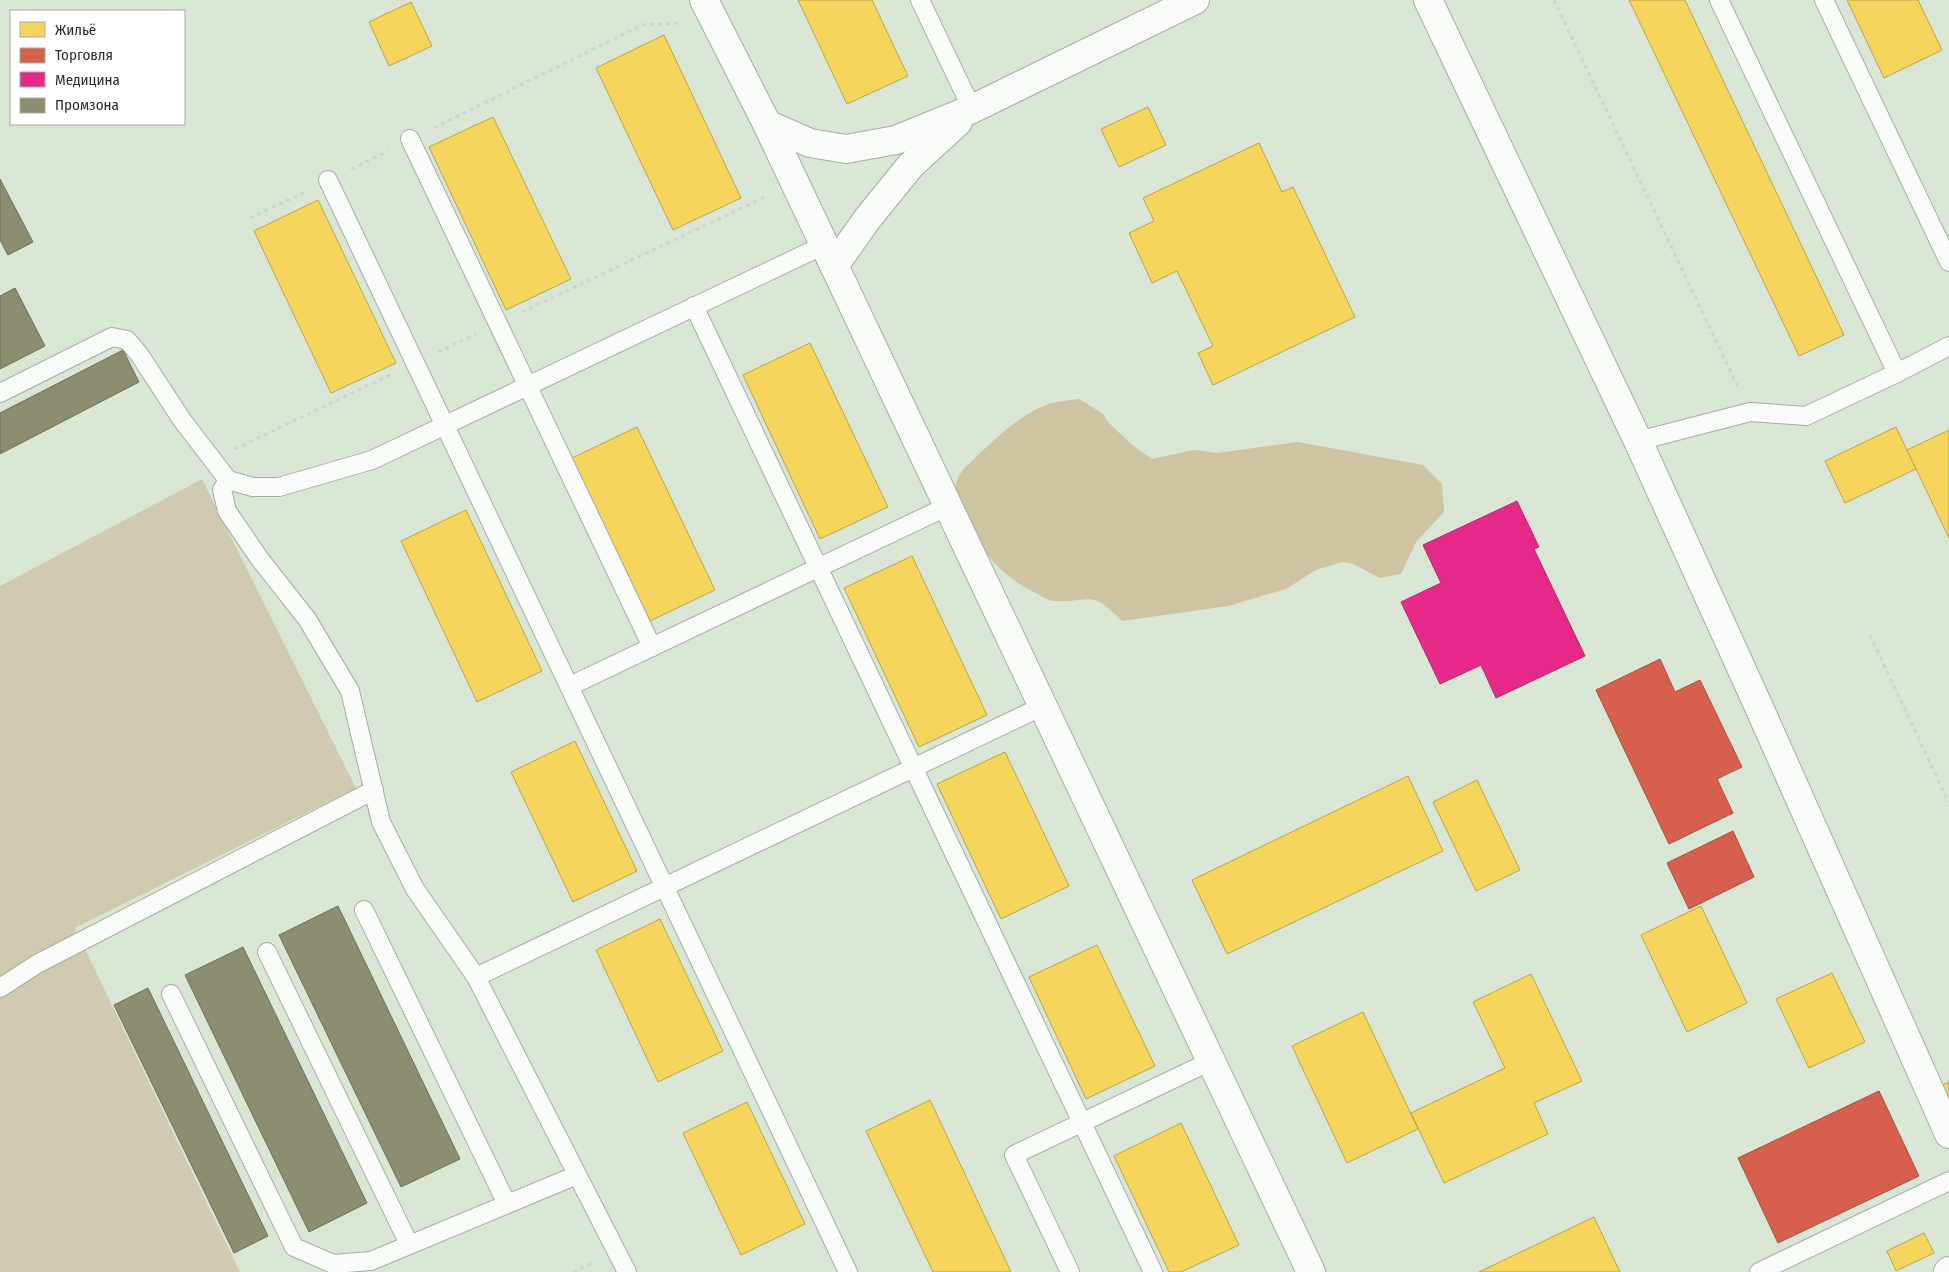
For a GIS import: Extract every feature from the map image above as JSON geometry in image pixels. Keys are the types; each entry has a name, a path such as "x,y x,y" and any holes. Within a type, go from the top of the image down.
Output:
{"street":[{"path":"767,124 810,143 846,149 896,140 972,109 1195,0"},
{"path":"1428,0 1638,441 1949,1134"},
{"path":"709,10 767,124 1311,1272"},
{"path":"829,256 868,218 911,165 972,109"}],"lane":[{"path":"920,0 972,109"},
{"path":"1719,0 1897,374"},
{"path":"1824,0 1949,262"},
{"path":"410,139 652,647"},
{"path":"328,180 848,1272"},
{"path":"0,393 112,337 127,340 140,354 182,420 228,480 253,487 279,487 372,460 694,306 829,256"},
{"path":"694,306 1153,1272"},
{"path":"1638,441 1750,412 1806,416 1897,374 1949,346"},
{"path":"228,480 222,490 228,511 259,558 307,619 350,691 381,822 415,889 476,976 627,1272"},
{"path":"570,686 948,506"},
{"path":"476,976 1043,706"},
{"path":"0,988 38,964 374,790"},
{"path":"364,910 507,1204"},
{"path":"267,952 408,1244"},
{"path":"172,994 294,1247 333,1264 370,1260 577,1174"},
{"path":"1070,1272 1014,1155 1211,1061"},
{"path":"1758,1272 1949,1181"}],"path":[{"path":"1554,0 1750,412"},
{"path":"250,218 642,25 709,10"},
{"path":"1870,635 1949,803"}],"shaded area":[{"path":"1079,399 1103,414 1108,422 1132,445 1152,459 1194,450 1217,453 1298,442 1423,465 1442,484 1444,512 1416,542 1401,574 1380,578 1353,564 1342,562 1316,570 1286,589 1228,606 1122,621 1103,604 1090,599 1049,600 1011,578 1001,570 984,550 964,516 957,499 957,479 966,467 1020,419 1031,412 1056,402"},
{"path":"202,479 356,788 75,928 240,1272 0,1272 0,586"}],"building: Жильё":[{"path":"798,0 872,0 908,76 847,104"},
{"path":"1629,0 1685,0 1844,335 1799,356"},
{"path":"1847,0 1918,0 1942,50 1884,78"},
{"path":"411,2 432,46 389,66 369,22"},
{"path":"664,35 741,198 673,230 596,68"},
{"path":"1148,107 1166,145 1119,167 1101,129"},
{"path":"493,117 571,279 506,310 429,147"},
{"path":"1259,143 1282,192 1293,187 1355,317 1213,385 1198,353 1213,346 1177,271 1152,283 1129,233 1154,221 1143,198"},
{"path":"318,200 396,363 331,393 254,231"},
{"path":"810,343 888,507 820,539 743,375"},
{"path":"637,427 715,590 650,621 572,458"},
{"path":"1896,427 1916,469 1845,503 1825,461"},
{"path":"1949,430 1949,538 1907,450"},
{"path":"466,510 542,671 477,702 401,541"},
{"path":"912,556 987,715 919,747 844,588"},
{"path":"575,741 637,871 573,902 511,772"},
{"path":"1005,752 1069,886 1001,919 937,784"},
{"path":"1408,776 1443,851 1227,954 1192,880"},
{"path":"1477,780 1520,870 1476,891 1433,802"},
{"path":"1701,906 1747,1003 1687,1032 1641,935"},
{"path":"660,919 723,1051 658,1082 596,950"},
{"path":"1097,945 1155,1066 1086,1099 1029,977"},
{"path":"1832,973 1865,1042 1809,1068 1776,999"},
{"path":"1531,974 1582,1081 1534,1103 1548,1134 1444,1183 1411,1113 1505,1068 1473,1002"},
{"path":"1363,1012 1418,1129 1347,1163 1292,1046"},
{"path":"1949,1082 1949,1110 1938,1087"},
{"path":"930,1100 1011,1272 933,1272 866,1131"},
{"path":"747,1102 805,1224 741,1255 683,1133"},
{"path":"1181,1123 1239,1245 1181,1272 1169,1272 1114,1156"},
{"path":"1594,1217 1620,1272 1479,1272"},
{"path":"1924,1233 1934,1253 1896,1271 1887,1251"}],"building: Торговля":[{"path":"1660,659 1675,692 1700,680 1742,767 1717,779 1733,813 1669,844 1596,690"},
{"path":"1733,831 1754,877 1689,909 1667,863"},
{"path":"1879,1091 1919,1176 1778,1243 1738,1158"}],"building: Медицина":[{"path":"1517,501 1539,547 1534,549 1585,656 1496,698 1481,665 1440,684 1401,602 1441,583 1423,545"}],"building: Промзона":[{"path":"0,179 33,242 8,255 0,240"},
{"path":"15,288 45,346 0,369 0,296"},
{"path":"123,350 139,382 0,454 0,413"},
{"path":"338,906 460,1159 401,1187 279,935"},
{"path":"243,947 367,1203 309,1232 185,975"},
{"path":"148,988 268,1236 234,1253 114,1005"}]}
